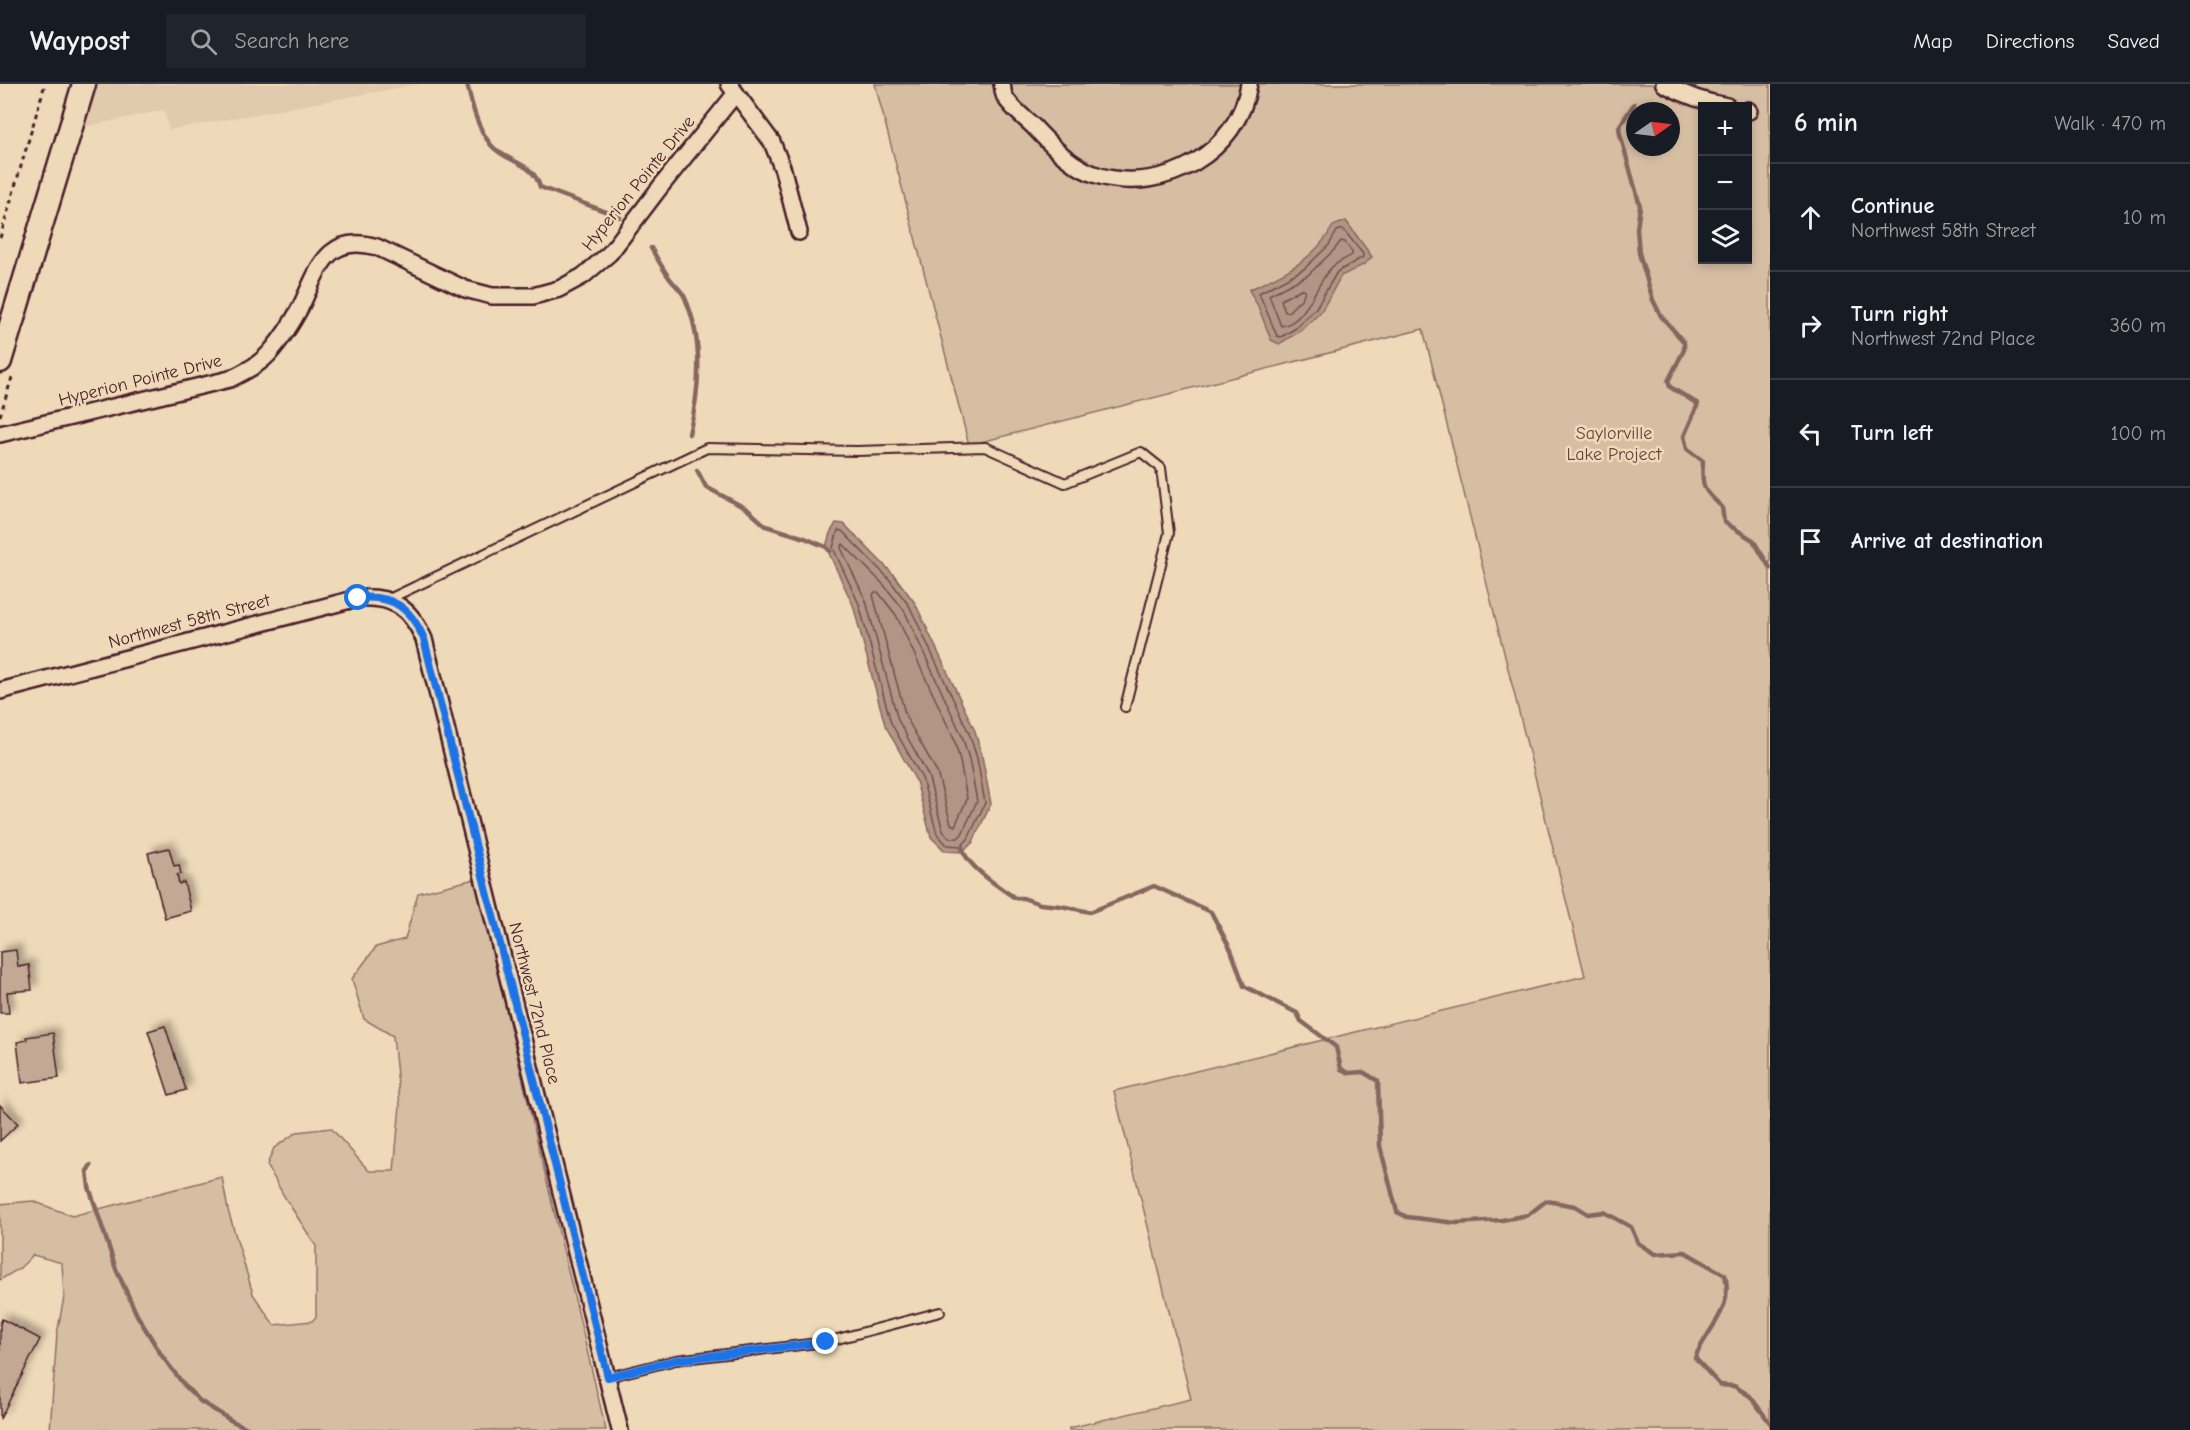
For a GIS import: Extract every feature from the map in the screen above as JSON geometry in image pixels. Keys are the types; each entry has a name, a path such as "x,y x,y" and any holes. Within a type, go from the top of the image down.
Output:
{"main road":[{"path":"0,361 5,311 84,84"}],"street":[{"path":"1002,84 1005,98 1060,155 1099,176 1120,180 1147,180 1167,176 1186,168 1208,153 1228,134 1239,117 1248,96 1249,84"},
{"path":"1664,84 1704,102"},
{"name":"Hyperion Pointe Drive","path":"0,434 230,379 254,367 271,352 287,331 319,265 329,254 347,245 367,244 376,247 465,289 492,296 533,296 559,289 584,276 610,253 732,89 772,142 783,170 799,232"},
{"name":"Northwest 58th Street","path":"0,691 358,598 389,599"},
{"name":"Northwest 72nd Place","path":"389,599 410,615 424,639 620,1430"}],"lane":[{"path":"389,599 707,448 857,451 985,447 1065,483 1141,453 1161,468 1169,533 1125,707"},
{"path":"608,1377 676,1360 826,1342 940,1312"}],"path":[{"path":"0,238 45,84"}],"shaded area":[{"path":"92,84 419,84 169,130 164,110 79,128"}],"green space":[{"name":"Saylorville Lake Project","path":"875,84 1770,84 1770,1430 1069,1430 1069,1428 1191,1399 1114,1091 1585,976 1423,329 969,445"},
{"path":"475,879 606,1430 50,1430 57,1334 64,1297 62,1263 33,1255 20,1268 0,1280 0,1204 33,1201 72,1216 222,1177 228,1210 253,1294 274,1325 312,1321 316,1317 316,1246 267,1165 274,1148 297,1132 331,1128 369,1171 394,1171 400,1105 393,1036 364,1019 352,979 376,947 405,939 418,893"}],"water":[{"path":"1346,221 1372,257 1365,264 1341,276 1321,312 1299,332 1279,344 1271,340 1249,290 1297,265 1316,249 1333,226"},
{"path":"836,523 844,524 894,575 915,603 975,731 991,804 973,842 963,852 945,851 931,837 916,781 885,725 853,605 826,547"}],"building":[{"path":"169,848 174,866 179,865 181,874 177,875 179,884 184,882 191,911 165,918 148,853"},
{"path":"16,950 18,967 29,965 32,990 7,992 9,1013 0,1013 0,952"},
{"path":"165,1026 186,1090 169,1095 148,1031"},
{"path":"53,1033 59,1078 22,1083 17,1042 27,1040 26,1037"},
{"path":"0,1105 18,1124 0,1141"},
{"path":"2,1319 40,1339 0,1419 0,1324"}],"waterway":[{"path":"467,84 479,124 486,138 497,151 532,172 540,187 620,217"},
{"path":"1626,116 1619,127 1626,156"},
{"path":"1626,156 1640,206 1637,229 1639,253 1653,300 1661,316 1684,342 1684,350 1668,381 1670,387 1698,404 1684,436 1687,449 1703,461 1703,483 1722,507 1724,522 1753,540 1770,568"},
{"path":"651,248 668,276 684,295 695,331 698,348 698,383 689,434"},
{"path":"697,470 706,487 747,509 766,526 805,538 830,551"},
{"path":"962,847 976,869 1015,898 1090,912 1154,886 1211,912 1231,950 1244,986 1297,1013 1301,1021 1336,1047 1341,1069 1349,1073 1363,1072 1378,1081 1380,1146 1397,1212 1407,1217 1456,1223 1502,1220 1528,1215 1546,1201 1575,1206 1588,1214 1604,1212 1631,1227 1638,1243 1655,1254 1685,1252 1725,1275 1727,1287 1723,1309 1695,1358 1720,1385 1734,1386 1750,1396 1770,1423"},
{"path":"91,1165 87,1171 89,1187 116,1269 137,1315 162,1356 184,1385 200,1401 232,1421 252,1430"}],"route":[{"path":"358,598 389,599 410,615 424,639 608,1377 676,1360 826,1342"}]}
